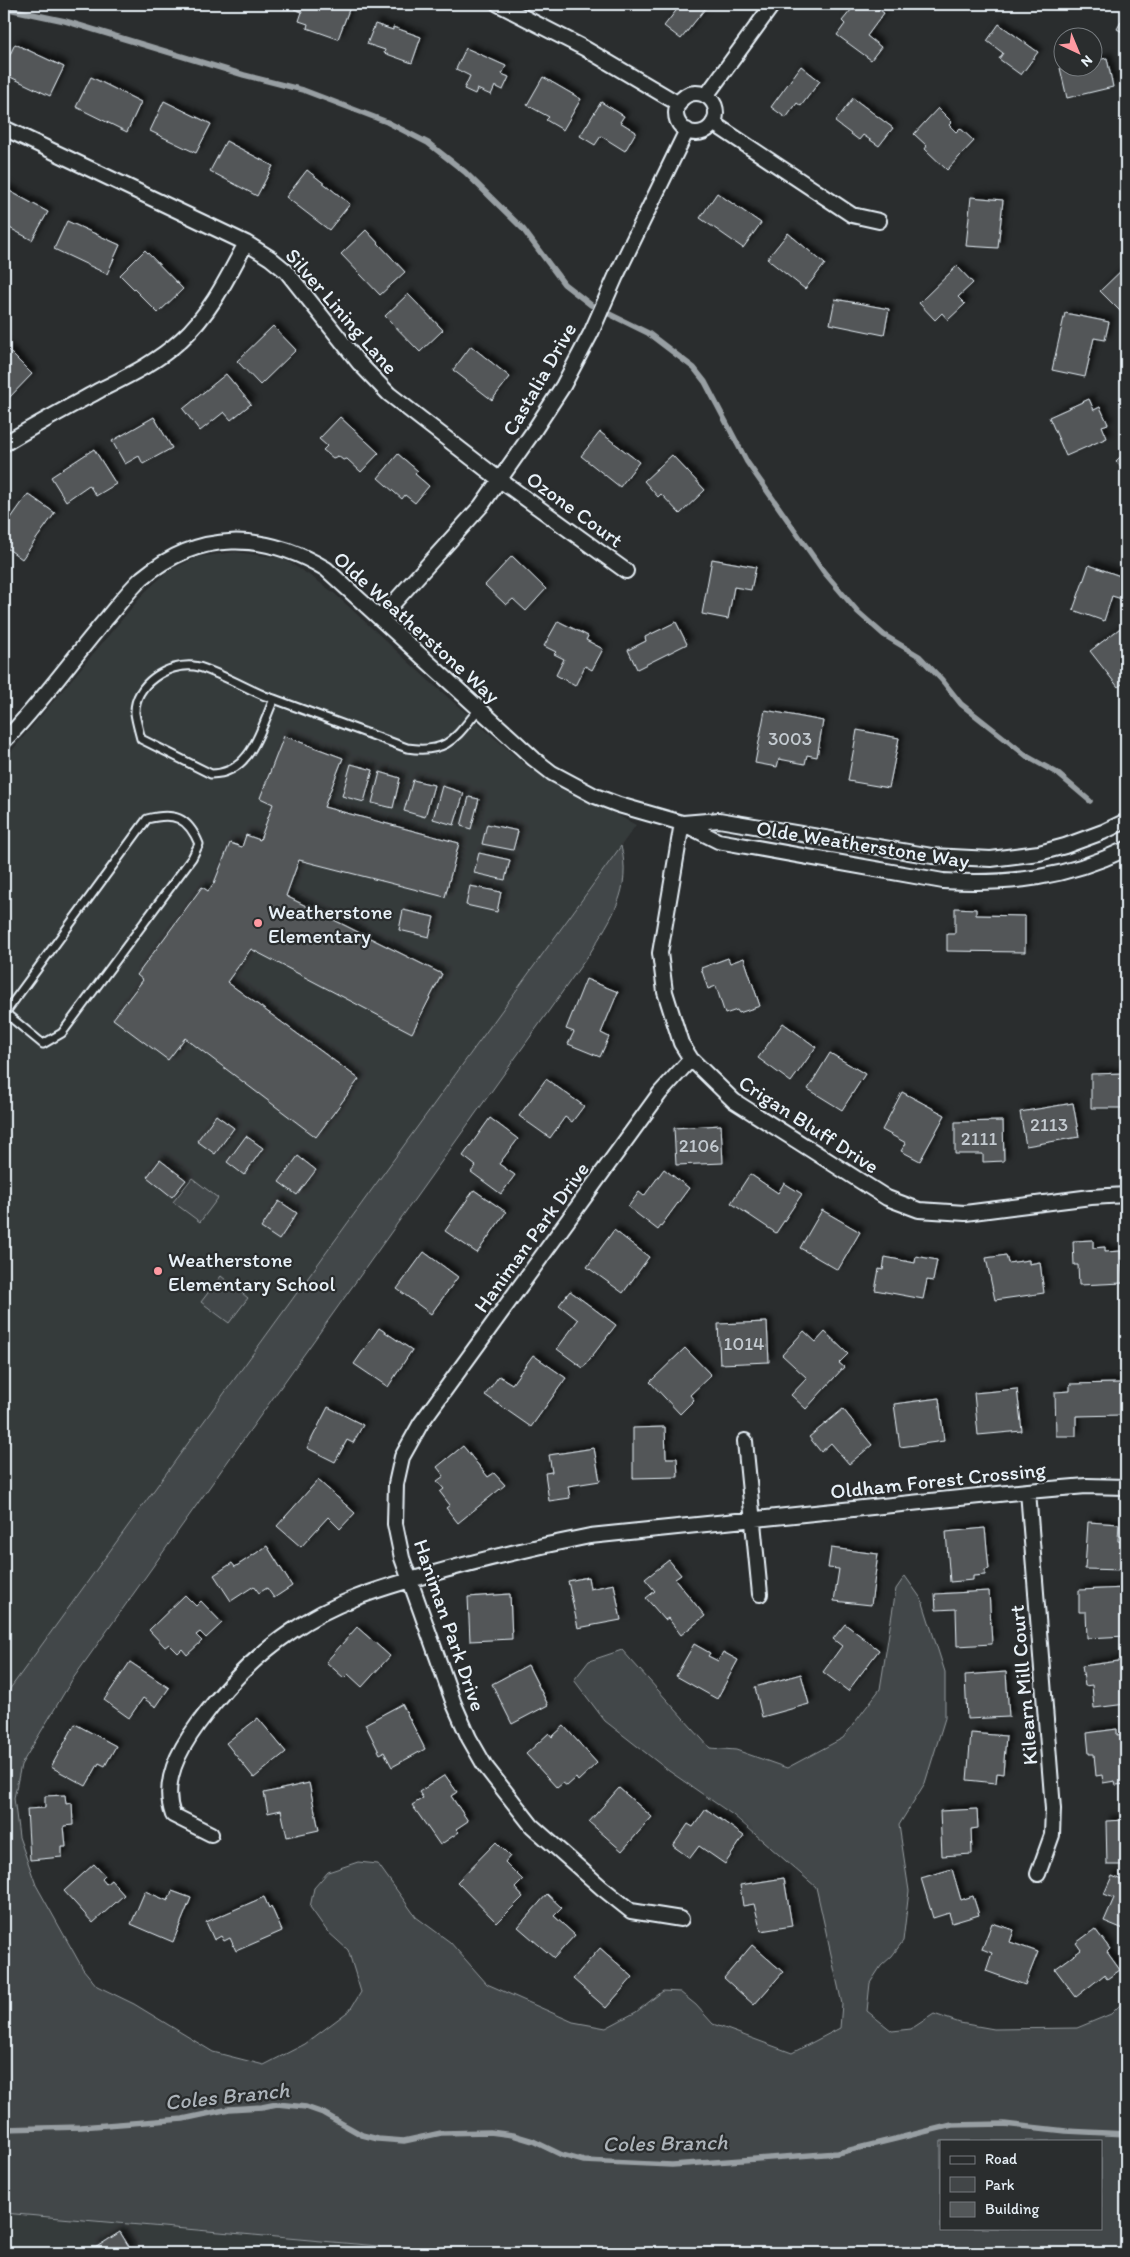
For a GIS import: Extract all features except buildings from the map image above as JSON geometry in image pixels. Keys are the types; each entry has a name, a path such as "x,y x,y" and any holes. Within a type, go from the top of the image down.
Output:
{"street":[{"path":"498,4 569,39 679,104"},
{"path":"706,96 773,4"},
{"path":"700,94 706,96 714,105 715,118 713,123 704,131 698,133 687,130 678,122 679,104 688,95 700,94"},
{"path":"713,123 852,215 879,221"},
{"name":"Silver Lining Lane","path":"4,128 246,243 270,258 286,272 359,363 389,394 500,480"},
{"name":"Castalia Drive","path":"380,618 482,506 563,386 591,333 620,267 687,130"},
{"path":"4,444 36,424 134,373 181,340 220,291 246,243"},
{"name":"Ozone Court","path":"500,480 626,571"},
{"name":"Olde Weatherstone Way","path":"4,742 142,578 174,556 196,548 232,541 253,542 274,545 294,552 326,569 534,759 569,783 619,805 682,823 718,841 943,881 1002,883 1043,878 1080,867 1126,849"},
{"name":"Olde Weatherstone Way","path":"682,823 719,820 932,856 991,859 1065,846 1126,821"},
{"name":"Crigan Bluff Drive","path":"682,823 660,953 665,992 681,1043 691,1059 720,1089 748,1112 887,1198 919,1210 965,1213 1091,1197 1126,1195"},
{"name":"Haniman Park Drive","path":"681,1919 632,1910 564,1856 532,1826 485,1766 469,1738 454,1704 402,1558 395,1524 396,1484 402,1456 421,1423 660,1093 691,1059"},
{"path":"745,1441 760,1594"},
{"name":"Oldham Forest Crossing","path":"211,1834 173,1815 168,1802 174,1764 191,1733 214,1702 262,1654 292,1631 351,1599 410,1580 529,1548 590,1536 1028,1491 1086,1486 1126,1487"},
{"name":"Kilearn Mill Court","path":"1028,1491 1053,1809 1052,1834 1038,1874"}],"lane":[{"path":"274,699 249,755 235,769 223,774 211,774 141,739 135,711 142,692 157,674 175,666 196,666 274,699 407,748 426,751 438,748 449,742 479,709"},
{"path":"163,815 179,818 193,830 199,844 192,858 62,1033 43,1044 4,1012 147,820 163,815"}],"shaded area":[{"name":"Weatherstone Elementary School","path":"235,552 282,558 309,575 334,593 428,680 528,767 636,825 4,1697 4,760 145,592 168,571 198,557"},
{"path":"4,2213 455,2253 4,2253"}],"green space":[{"path":"621,846 624,862 622,890 606,927 590,953 72,1680 21,1765 14,1798 19,1837 36,1885 83,1969 97,1986 134,2004 213,2052 264,2065 305,2044 350,2010 361,1992 348,1950 327,1931 310,1907 314,1888 328,1872 358,1862 378,1864 416,1917 450,1942 487,1984 573,2022 606,2028 636,2012 663,1991 680,1992 696,2005 713,2024 792,2053 840,2028 842,2004 816,1887 733,1815 669,1771 605,1721 574,1680 589,1661 622,1650 710,1748 736,1750 787,1768 843,1738 880,1689 896,1589 905,1576 922,1600 945,1672 945,1718 925,1783 899,1825 909,1891 903,1941 892,1956 881,1966 870,1983 867,2011 892,2031 911,2029 934,2014 960,2023 994,2029 1077,2028 1111,2014 1126,1999 1126,2253 385,2253 378,2246 4,2213 4,1697"},
{"path":"192,1178 218,1198 200,1222 173,1202"},
{"path":"221,1276 248,1298 229,1323 201,1302"}],"waterway":[{"path":"4,8 65,21 244,75 303,90 387,122 428,143 465,172 523,229 564,284 591,305 648,333 694,368 705,382 747,462 824,572 858,612 884,635 919,656 942,680 961,704 1028,757 1057,773 1090,801"},
{"name":"Coles Branch","path":"4,2129 81,2127 183,2119 229,2109 277,2104 306,2107 323,2113 362,2135 378,2139 404,2141 441,2133 490,2132 513,2135 533,2141 562,2155 584,2161 672,2165 838,2153 952,2125 1004,2124 1066,2131 1126,2134"}],"place":[{"name":"Weatherstone Elementary","path":"258,923"},
{"name":"Weatherstone Elementary School","path":"158,1271"}]}
